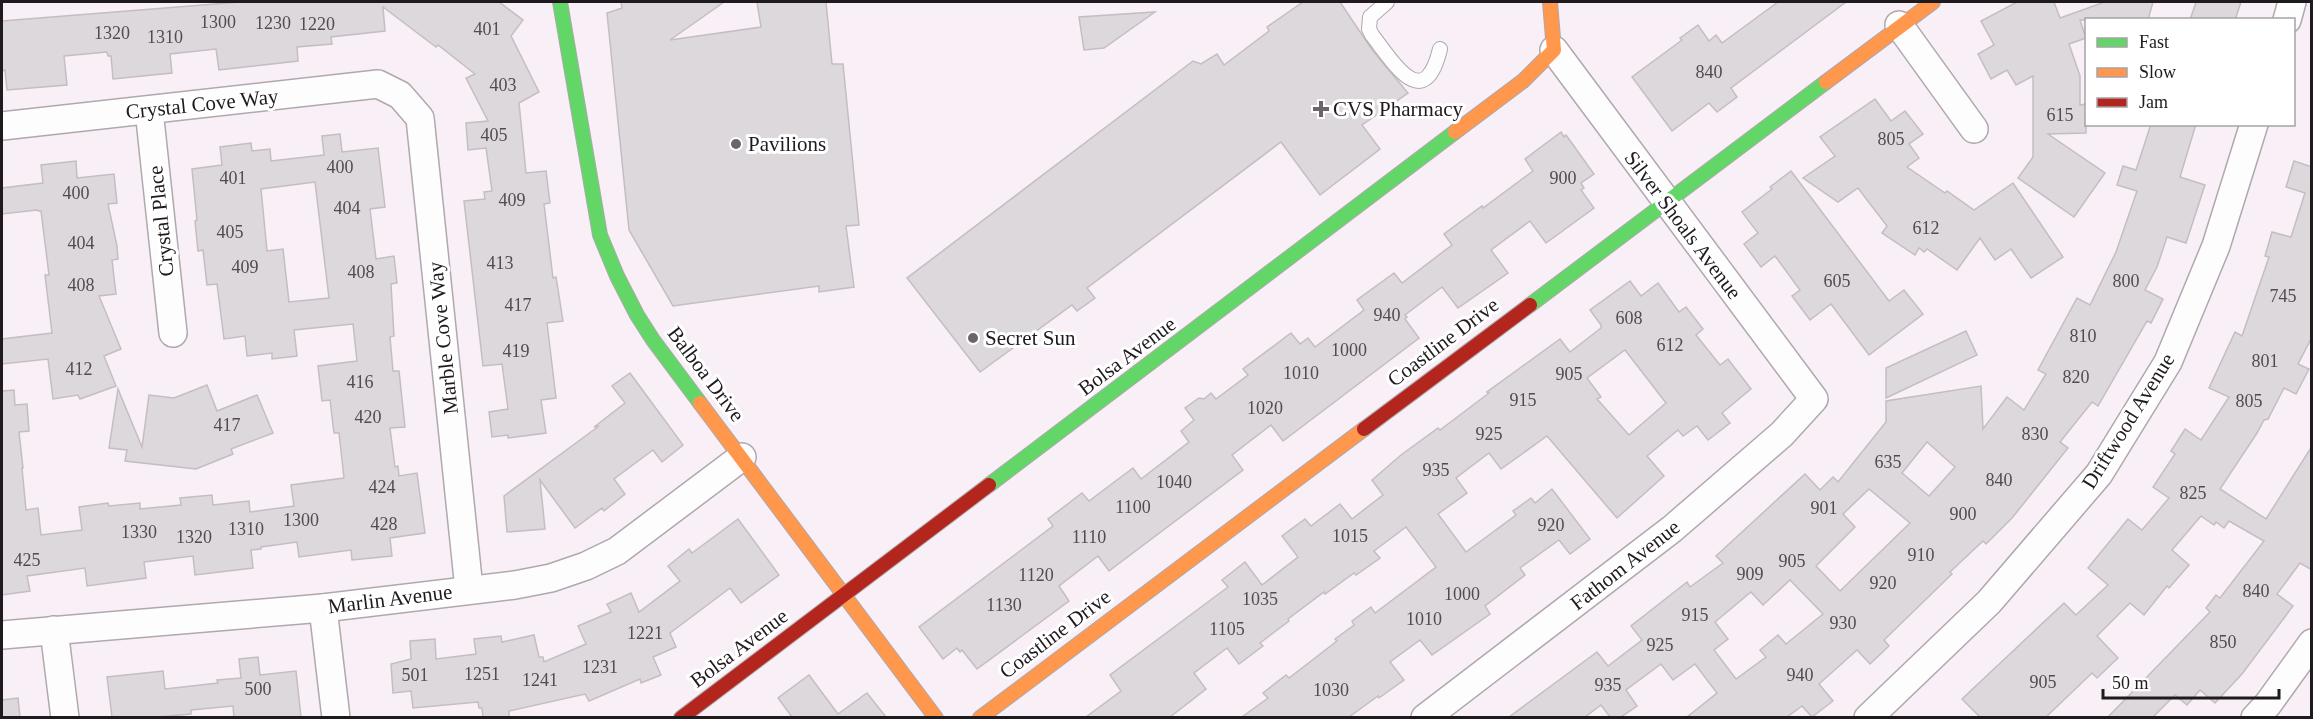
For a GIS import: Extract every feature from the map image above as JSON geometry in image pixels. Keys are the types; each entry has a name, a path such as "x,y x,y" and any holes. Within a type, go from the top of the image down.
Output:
{"street":[{"name":"Balboa Drive","path":"560,2 600,235 612,268 631,306 653,340 936,717"},
{"path":"1550,2 1554,50"},
{"name":"Coastline Drive","path":"980,717 1899,25 1933,2"},
{"path":"2288,18 2292,2"},
{"path":"1899,25 1974,129"},
{"name":"Silver Shoals Avenue","path":"1554,50 1814,399"},
{"name":"Bolsa Avenue","path":"681,717 846,595 1514,88 1533,73 1554,50"},
{"name":"Crystal Cove Way","path":"2,126 378,84 400,95"},
{"name":"Marble Cove Way","path":"400,95 420,118 469,589"},
{"name":"Crystal Place","path":"149,110 173,333"},
{"name":"Driftwood Avenue","path":"1868,717 1989,602 2099,474 2168,362 2216,246 2253,126"},
{"name":"Fathom Avenue","path":"1425,717 1672,529 1782,434 1814,399"},
{"name":"Marlin Avenue","path":"2,635 323,608 533,581 586,566 617,551 742,457"},
{"path":"323,608 336,717"},
{"path":"54,630 65,717"},
{"path":"2254,717 2268,704 2312,643"}],"lane":[{"path":"1387,2 1370,17 1369,29 1404,75 1413,81 1419,81 1432,74 1440,49"}],"building":[{"path":"240,2 499,2 523,20 511,36 539,92 519,103 526,173 546,171 550,203 544,204 553,278 556,277 563,321 547,323 556,398 541,400 546,433 508,438 508,435 492,437 489,412 508,409 502,364 483,366 464,201 485,199 484,192 492,191 486,148 468,150 466,123 488,121 466,78 475,74 383,7 385,31 331,37 332,44 297,47 298,61 219,70 216,49 170,54 172,73 113,79 111,56 108,56 107,52 64,56 67,85 7,90 5,70 2,71 2,21"},
{"name":"Pavilions","path":"621,2 724,2 670,40 761,27 757,2 826,2 832,64 843,64 859,225 846,226 854,287 819,292 819,286 673,306 629,230 607,13 622,8"},
{"path":"1303,2 1340,2 1373,51 1408,93 1362,125 1380,149 1320,195 1281,142 1087,288 1095,298 1077,311 1072,305 980,372 907,278 1193,61 1201,64 1217,54 1224,65 1269,31 1267,27"},
{"path":"1778,2 1846,2 1731,88 1737,97 1717,112 1709,103 1672,131 1632,77 1682,40 1680,38 1698,25 1709,41 1716,35 1722,43"},
{"path":"2017,2 2054,2 2060,18 2102,2 2153,2 2149,18 2085,18 2085,20 2080,20 2085,38 2069,44 2080,76 2080,105 2085,104 2086,133 2048,134 2105,173 2074,217 2018,178 2033,157 2033,76 2016,85 2007,70 1991,79 1978,54 1994,45 1981,21"},
{"path":"2196,2 2241,2 2236,18 2191,18"},
{"path":"1155,12 1104,48 1084,50 1079,17"},
{"path":"1875,99 1891,121 1905,111 1923,134 1909,144 1919,158 1907,167 1974,210 2013,183 2063,257 2031,278 2011,249 1995,260 1980,238 1957,270 1927,249 1924,252 1919,248 1915,255 1882,233 1887,226 1858,188 1838,202 1803,178 1835,156 1820,137"},
{"path":"2150,126 2195,126 2180,177 2205,185 2186,243 2167,237 2157,267 2145,290 2163,299 2151,323 2147,321 2098,406 2092,402 2060,442 2068,448 2012,518 1986,544 1983,541 1950,572 1952,574 1884,640 1889,646 1870,664 1857,650 1819,684 1833,701 1812,717 1802,706 1787,717 1687,717 1717,693 1695,664 1673,680 1661,664 1626,690 1637,706 1621,717 1610,717 1601,705 1585,717 1509,717 1597,652 1608,666 1642,640 1631,626 1687,582 1690,587 1723,563 1716,556 1805,474 1820,490 1833,477 1838,482 1886,422 1886,401 1981,386 1983,429 2007,397 2024,410 2046,374 2038,370 2077,298 2090,305 2116,252 2137,191 2117,185 2123,166 2136,170","holes":["1927,442 1955,467 1929,496 1902,473","1869,489 1910,523 1840,591 1816,566 1855,527 1843,514","1790,580 1823,614 1786,644 1778,635 1760,650 1766,657 1736,679 1714,650 1728,639 1715,622 1751,592 1763,605"]},
{"path":"1561,132 1564,137 1566,135 1594,174 1581,183 1584,188 1581,190 1594,208 1546,243 1530,221 1491,250 1508,273 1458,308 1442,287 1405,315 1407,317 1405,319 1419,338 1283,441 1271,425 1232,455 1243,470 1109,571 1098,556 1059,586 1069,601 977,669 962,650 960,652 957,648 943,659 919,627 1053,526 1048,519 1082,493 1089,501 1133,468 1141,479 1189,442 1181,431 1194,420 1185,408 1211,393 1216,399 1248,375 1243,369 1291,333 1300,344 1308,338 1315,347 1364,310 1357,300 1394,273 1402,283 1452,245 1444,234 1533,171 1525,159"},
{"path":"340,134 342,152 378,148 385,207 370,209 376,259 394,256 397,283 391,284 394,336 390,337 393,371 399,371 405,427 390,428 395,467 398,466 399,476 417,473 425,533 390,538 392,556 352,560 351,550 299,557 297,542 251,550 253,568 195,575 193,556 144,562 146,578 87,586 85,568 27,576 30,591 2,595 2,391 14,390 15,405 27,404 29,431 19,432 26,510 38,508 41,535 82,530 79,507 108,503 109,506 140,503 140,509 181,505 180,498 212,495 213,505 249,501 250,512 294,506 291,485 344,478 339,433 334,433 330,400 322,401 318,366 357,361 353,324 294,330 297,356 272,359 272,353 247,356 245,336 224,339 217,284 207,285 203,250 198,251 195,221 197,220 192,169 222,165 220,147 251,143 252,151 270,149 271,161 324,155 322,136","holes":["315,182 329,298 289,302 283,249 267,251 261,189"]},
{"path":"76,161 77,178 114,174 117,203 108,204 117,246 118,259 112,260 116,294 99,296 121,349 104,356 116,386 80,399 78,395 53,399 48,359 2,364 2,339 52,333 45,275 49,275 41,211 2,214 2,188 43,183 41,165"},
{"path":"2294,161 2312,167 2312,337 2298,364 2309,369 2296,394 2284,388 2268,419 2264,420 2220,489 2266,519 2312,446 2312,570 2300,563 2277,594 2293,606 2242,674 2215,703 2200,690 2187,705 2175,695 2153,717 2108,717 2210,612 2206,608 2216,595 2220,598 2264,541 2229,521 2224,528 2216,522 2214,525 2201,516 2172,550 2189,565 2169,588 2167,586 2144,615 2130,603 2097,636 2118,658 2097,678 2092,673 2046,717 1980,717 1962,699 2064,603 2076,615 2108,585 2088,568 2128,519 2142,530 2169,498 2153,487 2175,454 2171,451 2185,429 2201,440 2229,397 2209,388 2235,332 2242,336 2269,257 2265,256 2272,232 2291,237 2305,193 2286,187"},
{"path":"1791,171 1889,301 1904,290 1923,314 1869,355 1831,304 1810,320 1792,296 1800,290 1775,256 1761,267 1744,244 1758,233 1742,212"},
{"path":"1630,281 1641,296 1658,283 1679,312 1686,307 1703,329 1696,335 1720,365 1728,359 1751,389 1722,413 1730,423 1708,440 1697,426 1683,436 1678,430 1647,456 1664,476 1617,518 1547,436 1501,469 1489,453 1456,478 1467,493 1438,514 1466,552 1516,515 1513,511 1531,498 1535,503 1552,489 1590,539 1570,554 1559,540 1520,568 1525,575 1485,606 1490,614 1432,655 1420,640 1390,662 1404,680 1349,717 1242,717 1268,698 1263,693 1286,675 1289,678 1337,641 1335,639 1354,625 1352,621 1371,607 1375,613 1436,567 1406,527 1374,551 1380,558 1325,594 1324,592 1288,619 1289,621 1260,643 1263,646 1239,664 1227,648 1194,673 1206,689 1170,717 1086,717 1121,691 1110,675 1228,587 1222,580 1245,562 1262,585 1298,557 1282,536 1305,519 1311,526 1340,504 1352,519 1383,495 1372,480 1401,455 1438,428 1440,430 1489,393 1487,392 1560,339 1570,352 1601,328 1590,310","holes":["1625,350 1666,403 1629,435 1597,399 1601,397 1587,378"]},
{"path":"1966,331 1977,355 1886,398 1886,368"},
{"path":"630,373 683,445 662,462 653,450 614,479 625,494 604,511 602,508 575,528 540,480 545,529 507,532 504,496 599,426 594,427 625,403 612,386"},
{"path":"207,385 217,411 257,395 273,433 231,449 233,454 196,469 125,461 127,450 109,448 118,389 142,447 149,395 174,398"},
{"path":"738,519 779,575 741,603 730,588 670,633 676,647 653,657 661,675 641,683 640,679 589,701 585,694 509,711 509,717 483,717 482,708 479,708 478,702 413,708 411,691 393,693 391,664 411,659 410,641 435,639 436,659 476,654 474,639 501,636 502,642 534,635 539,657 543,657 544,662 586,644 578,626 611,612 607,604 631,593 639,612 680,581 668,566 689,549 692,553"},
{"path":"258,657 260,675 296,671 301,717 234,717 233,706 191,710 191,714 158,717 112,717 107,677 163,671 165,689 218,683 217,680 241,678 239,659"},
{"path":"809,675 838,714 867,693 886,717 792,717 778,698"},
{"path":"18,698 20,717 2,717 2,700"}],"traffic: fast":[{"path":"560,2 600,235 637,315 700,403"},
{"path":"1530,305 1826,82"},
{"path":"989,485 1455,132"}],"traffic: slow":[{"path":"1455,132 1523,81 1554,50 1550,2"},
{"path":"1826,82 1933,2"},
{"path":"700,403 936,718"},
{"path":"980,718 1364,429"}],"traffic: jam":[{"path":"1364,429 1530,305"},
{"path":"681,718 989,485"}],"place":[{"name":"CVS Pharmacy","path":"1321,109"},
{"name":"Pavilions","path":"736,144"},
{"name":"Secret Sun","path":"973,338"}]}
